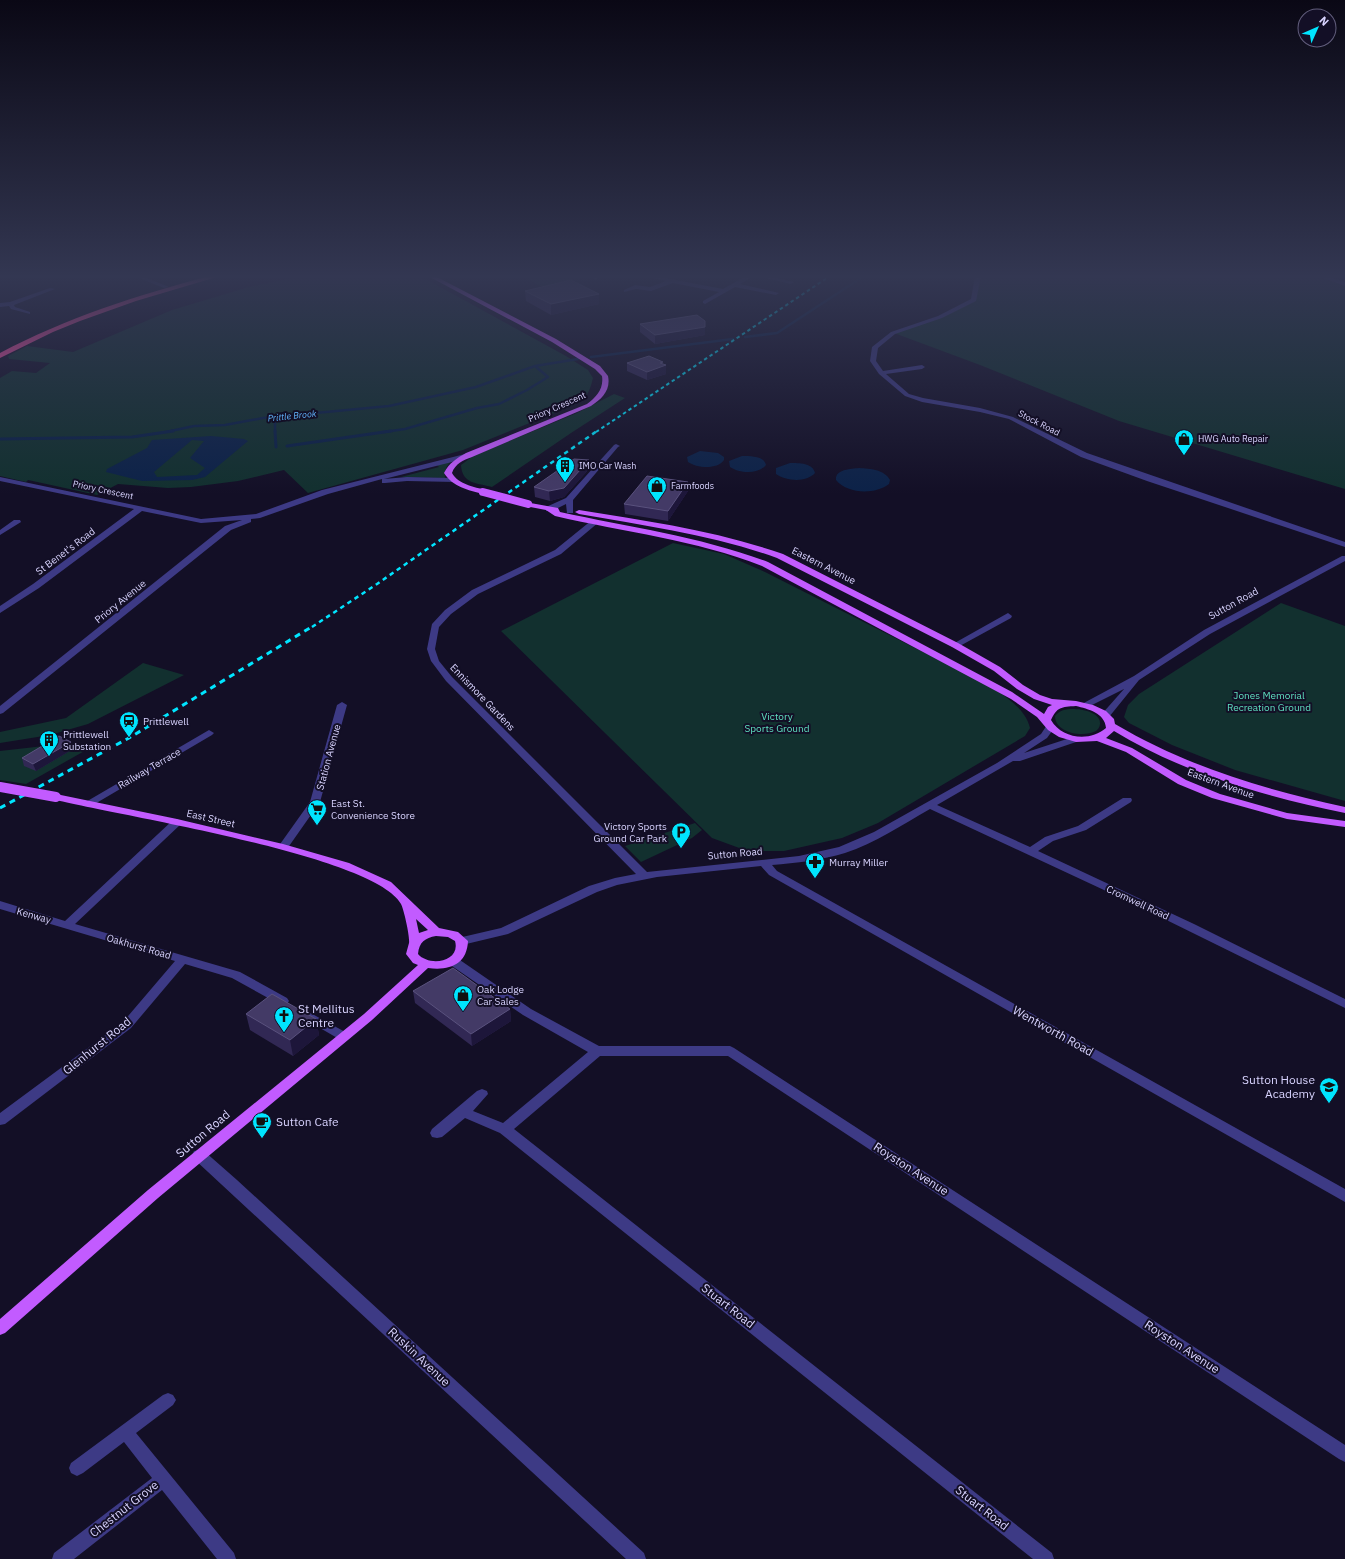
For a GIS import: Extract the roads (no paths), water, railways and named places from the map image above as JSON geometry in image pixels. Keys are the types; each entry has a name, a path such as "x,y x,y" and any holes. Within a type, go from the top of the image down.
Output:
{"highway":[{"path":"0,356 15,349"}],"main road":[{"name":"Priory Crescent","path":"483,492 453,480 448,473 450,467 456,461 469,455 588,405 598,399 603,392 605,375 602,370 568,349"},
{"name":"Eastern Avenue","path":"483,492 549,509 570,510 729,539 754,546 780,556 955,645 997,669 1020,687 1037,697 1051,702 1085,705 1100,711 1109,718 1112,726 1132,739 1190,765 1257,788 1302,801 1345,810"},
{"name":"Eastern Avenue","path":"549,509 558,514 705,545 742,555 765,564 1009,694 1026,704 1057,732 1076,739 1098,738 1129,750 1182,782 1216,796 1279,814 1345,824"},
{"name":"Eastern Avenue","path":"1048,723 1047,714 1050,709 1066,704"},
{"path":"1098,738 1108,733 1112,726"},
{"name":"East Street","path":"0,787 89,803 177,822 284,847 345,865 387,884 436,932"},
{"name":"East Street","path":"405,901 411,921 415,943"},
{"path":"436,932 452,933 462,941 462,952 453,961 439,966 426,965 418,961 413,956 412,949 420,938 436,932"},
{"name":"Sutton Road","path":"0,1328 199,1155 387,1001 426,965"}],"street":[{"name":"Stock Road","path":"875,349 873,361 881,373 907,395 922,400 980,410 1011,418 1084,455 1345,545"},
{"path":"881,373 922,368"},
{"path":"549,509 569,500 616,446"},
{"name":"Priory Crescent","path":"201,521 258,516 325,492 469,455"},
{"name":"Priory Crescent","path":"0,479 141,508 228,528"},
{"name":"Priory Crescent","path":"361,483 407,479 453,480"},
{"path":"0,487 11,481"},
{"path":"569,500 570,510"},
{"name":"St Benet's Road","path":"0,610 36,586 141,508"},
{"name":"Priory Avenue","path":"0,711 228,528 258,516"},
{"path":"0,533 17,522"},
{"name":"Ennismore Gardens","path":"595,522 558,552 475,592 448,612 435,626 431,649 435,661 449,679 644,876"},
{"name":"Sutton Road","path":"1085,705 1138,678 1207,632 1345,558"},
{"path":"955,645 1008,616"},
{"name":"Sutton Road","path":"1106,715 1138,678"},
{"name":"Station Avenue","path":"284,847 315,802 342,706"},
{"name":"Sutton Road","path":"462,941 504,931 526,922 593,889 615,882 644,876 799,859 842,850 872,837 1000,765 1044,736 1048,723"},
{"name":"Railway Terrace","path":"89,803 209,733"},
{"name":"Sutton Road","path":"1000,765 1076,739"},
{"path":"1031,851 1049,838 1082,828 1127,800"},
{"name":"Cromwell Road","path":"929,805 1031,851 1246,953 1345,1004"},
{"path":"67,925 177,822"},
{"name":"Wentworth Road","path":"764,863 773,873 1345,1196"},
{"name":"Kenway","path":"0,905 67,925"},
{"name":"Oakhurst Road","path":"67,925 236,975 343,1036"},
{"name":"Glenhurst Road","path":"0,1120 127,1025 183,959"},
{"name":"Royston Avenue","path":"453,961 527,1012 597,1051 730,1051 1345,1454"},
{"path":"505,1129 597,1051"},
{"path":"436,1134 482,1094"},
{"name":"Stuart Road","path":"463,1112 505,1129 1046,1559"},
{"name":"Ruskin Avenue","path":"199,1155 638,1559"},
{"path":"77,1468 168,1400"},
{"path":"126,1432 164,1479"},
{"name":"Chestnut Grove","path":"60,1559 164,1479 228,1559"}],"water":[{"path":"211,436 244,439 248,441 205,477 192,480 142,481 106,472 107,469 147,448 152,440","holes":["192,440 204,441 190,458 205,468 197,475 157,477 154,472"]},
{"path":"700,451 718,453 724,457 724,460 712,467 696,466 688,462 687,457"},
{"path":"742,456 753,456 760,458 766,465 763,468 753,472 738,471 730,467 729,461"},
{"path":"790,463 809,465 815,473 801,480 785,478 776,474 776,468"},
{"path":"848,469 872,469 884,474 890,480 889,484 876,490 861,491 847,488 836,480 836,476 841,472"}],"waterway":[{"name":"Prittle Brook","path":"591,357 656,349"},
{"name":"Prittle Brook","path":"535,366 578,359"},
{"name":"Prittle Brook","path":"166,432 194,426 225,425 263,418 389,406 476,387 535,366"},
{"path":"391,431 405,429 477,408 499,404 527,390 548,377 535,366"},
{"path":"275,417 275,431"},
{"name":"Prittle Brook","path":"0,439 132,437 173,431"},
{"path":"275,431 276,447"},
{"path":"287,446 391,431"},
{"path":"384,432 391,431"}],"railway":[{"path":"596,432 721,349"},
{"path":"312,627 377,584 597,431"},
{"path":"0,808 129,738 313,626"}],"place":[{"name":"HWG Auto Repair","path":"1184,456"},
{"name":"IMO Car Wash","path":"565,483"},
{"name":"Farmfoods","path":"657,503"},
{"name":"Prittlewell","path":"129,738"},
{"name":"Prittlewell Substation","path":"49,757"},
{"name":"East St. Convenience Store","path":"317,826"},
{"name":"Victory Sports Ground Car Park","path":"681,849"},
{"name":"Murray Miller","path":"815,879"},
{"name":"Oak Lodge Car Sales","path":"463,1012"},
{"name":"St Mellitus Centre","path":"284,1033"},
{"name":"Sutton House Academy","path":"1329,1104"},
{"name":"Sutton Cafe","path":"262,1139"}],"park label":[{"name":"Jones Memorial Recreation Ground","path":"1269,700"},
{"name":"Victory Sports Ground","path":"777,722"}]}
